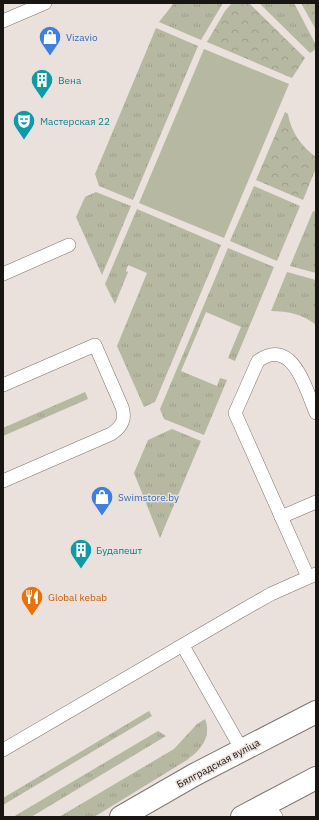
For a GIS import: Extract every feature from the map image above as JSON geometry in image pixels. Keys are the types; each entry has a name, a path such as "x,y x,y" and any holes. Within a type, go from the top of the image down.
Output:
{"street":[{"name":"Бялградская вуліца","path":"121,817 242,750 316,712"},
{"path":"242,817 272,810 316,778"}],"lane":[{"path":"3,21 45,3"},
{"path":"3,274 69,245"},
{"path":"3,384 95,345 122,407 124,417 120,427 111,434 3,481"},
{"path":"3,750 271,594 312,575 281,517 235,413 258,361 266,356 274,354 291,360 316,413"},
{"path":"281,517 316,502"},
{"path":"183,646 242,750"}],"green space":[{"path":"174,3 223,3 201,40 159,22"},
{"path":"232,3 249,3 305,58 292,78 207,42 225,11"},
{"path":"259,3 294,3 316,45 316,49 310,53"},
{"path":"301,3 316,3 316,30"},
{"path":"156,28 198,46 133,200 99,186 95,174"},
{"path":"204,49 289,84 224,238 139,203"},
{"path":"285,112 288,114 294,133 301,143 316,157 316,168 303,200 256,180"},
{"path":"254,186 300,206 277,261 230,241"},
{"path":"96,192 131,206 102,275 76,217 85,197"},
{"path":"137,209 221,245 155,402 144,407 117,346 147,273 128,265 126,271 128,272 115,304 105,284"},
{"path":"313,211 316,212 316,273 290,266"},
{"path":"228,248 274,267 235,361 228,358 241,327 206,312 181,371 217,386 220,378 227,380 204,435 164,419 160,409"},
{"path":"287,272 316,280 316,325 306,318 295,314 271,311"},
{"path":"85,392 88,399 3,436 3,428"},
{"path":"172,429 201,441 160,538 134,473 148,440"},
{"path":"149,711 152,716 3,805 3,798"},
{"path":"205,719 207,732 204,742 197,752 187,760 94,817 59,817 174,749 197,724"},
{"path":"158,731 166,736 31,817 13,817"}],"place":[{"name":"Vizavio","path":"50,56"},
{"name":"Вена","path":"42,100"},
{"name":"Мастерская 22","path":"24,140"},
{"name":"Swimstore.by","path":"102,516"},
{"name":"Будапешт","path":"81,570"},
{"name":"Global kebab","path":"32,616"}]}
